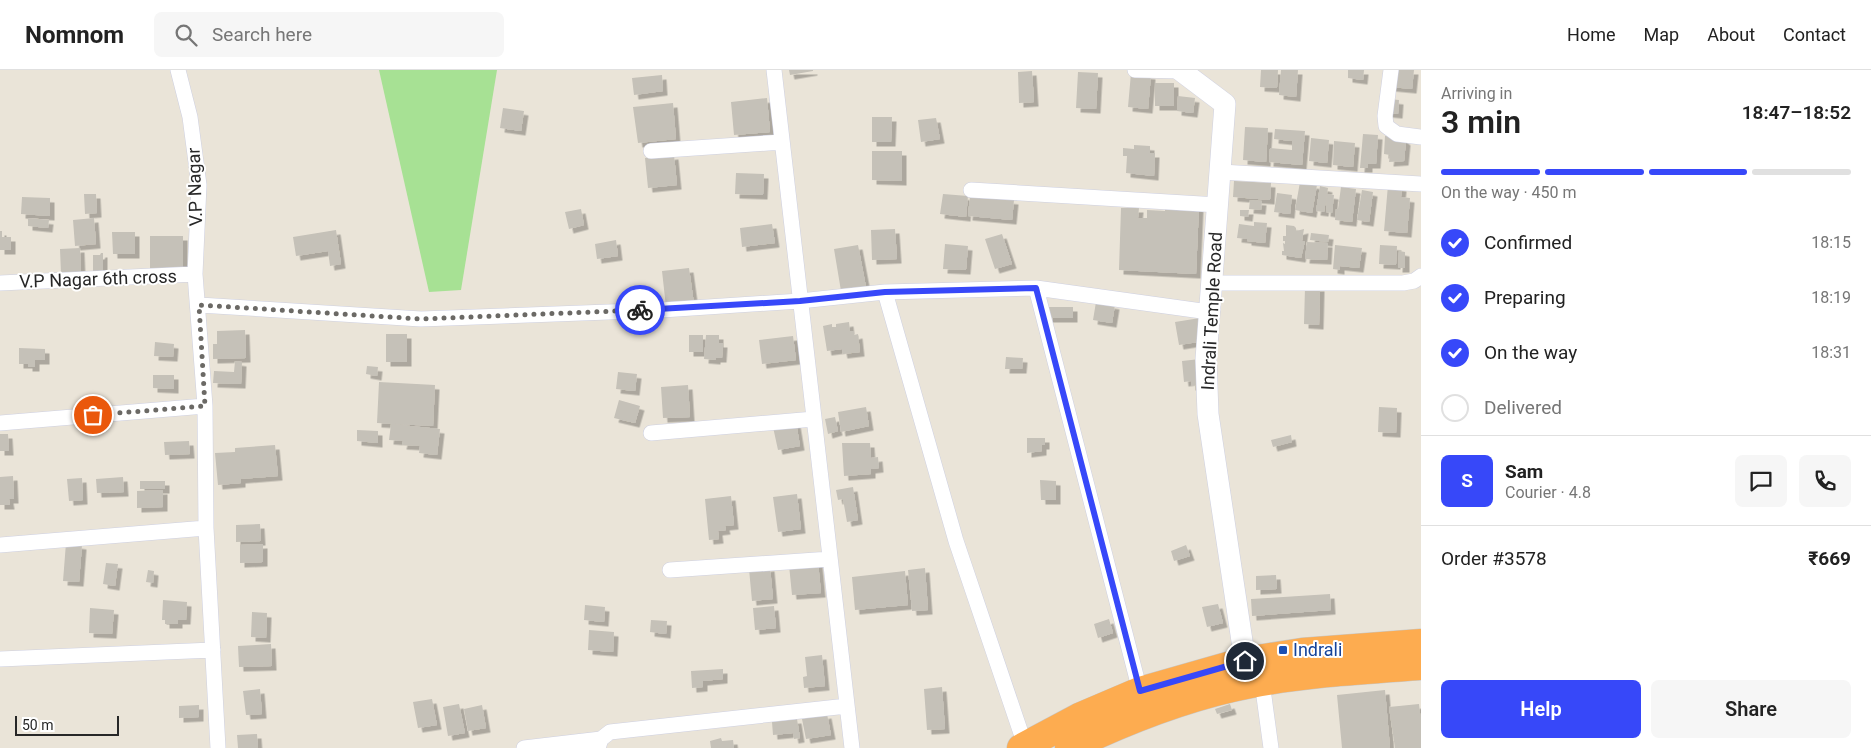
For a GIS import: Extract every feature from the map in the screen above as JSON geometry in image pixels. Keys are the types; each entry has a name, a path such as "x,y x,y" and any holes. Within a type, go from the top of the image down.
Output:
{"highway":[{"path":"1079,734 1140,691 1245,661 1302,652 1421,643"},
{"path":"1023,747 1079,734 1187,700 1262,682 1345,671 1421,666"}],"street":[{"name":"V.P Nagar","path":"178,70 190,117 199,185 195,274 199,305 205,406 206,528 218,748"},
{"path":"774,70 852,748"},
{"path":"1135,70 1180,70"},
{"name":"Indrali Temple Road","path":"1180,70 1225,104 1206,359 1208,414 1245,661"},
{"path":"1391,70 1385,116 1386,126 1397,134 1421,137"},
{"path":"651,151 782,142"},
{"path":"1221,172 1421,184"},
{"path":"970,190 1218,205"},
{"name":"V.P Nagar 6th cross","path":"0,283 195,274"},
{"path":"1212,283 1404,283 1414,281 1421,276"},
{"path":"199,305 421,319 662,310 800,301 885,292 1036,288 1209,312"},
{"path":"1036,288 1140,691"},
{"path":"885,292 956,541 1023,747"},
{"path":"0,423 205,406"},
{"path":"651,433 814,420"},
{"path":"0,545 206,528"},
{"path":"670,570 830,559"},
{"path":"0,658 213,650"},
{"path":"1262,682 1271,748"},
{"path":"524,748 599,744 610,732 847,706"}],"green space":[{"path":"379,70 497,70 461,290 429,292"}],"building":[{"path":"789,70 813,70 813,71 790,75"},
{"path":"1261,70 1278,70 1277,88 1260,87"},
{"path":"1281,70 1298,70 1296,97 1279,95"},
{"path":"1348,70 1364,70 1363,80 1348,78"},
{"path":"1393,70 1414,70 1412,89 1391,87"},
{"path":"1032,71 1034,102 1019,103 1018,72"},
{"path":"1078,72 1098,73 1096,109 1076,108"},
{"path":"1131,73 1151,75 1148,109 1128,107"},
{"path":"662,75 663,91 634,95 632,78"},
{"path":"1155,83 1174,83 1174,106 1155,106"},
{"path":"1178,96 1195,98 1193,113 1177,111"},
{"path":"767,98 770,132 734,135 731,102"},
{"path":"1389,99 1399,100 1398,114 1387,113"},
{"path":"673,103 676,139 638,143 633,107"},
{"path":"503,108 524,111 521,131 500,128"},
{"path":"872,117 892,117 891,142 872,142"},
{"path":"936,118 940,139 921,142 918,120"},
{"path":"1245,127 1268,128 1266,162 1243,160"},
{"path":"1275,129 1305,131 1302,165 1269,162 1270,148 1292,150 1292,141 1274,139"},
{"path":"1363,134 1378,135 1376,164 1368,164 1368,168 1360,168"},
{"path":"1385,136 1401,137 1406,141 1404,161 1389,162 1390,155 1384,154"},
{"path":"1311,138 1329,140 1327,163 1309,161"},
{"path":"1334,141 1355,143 1353,167 1333,165"},
{"path":"1134,145 1150,146 1150,153 1155,153 1154,176 1126,173 1127,156 1123,156 1123,148 1134,149"},
{"path":"872,151 902,151 902,181 872,180"},
{"path":"674,155 677,185 648,188 645,158"},
{"path":"736,173 764,174 763,195 735,194"},
{"path":"1234,181 1271,183 1270,200 1233,197"},
{"path":"1300,182 1317,185 1312,213 1295,210"},
{"path":"1388,185 1402,187 1401,197 1410,198 1407,233 1384,231"},
{"path":"1320,186 1328,188 1324,212 1316,211"},
{"path":"1341,187 1356,189 1352,222 1335,220"},
{"path":"1362,190 1373,192 1369,222 1357,220"},
{"path":"1277,193 1292,195 1290,214 1274,212"},
{"path":"84,194 96,194 97,213 85,214"},
{"path":"943,194 968,196 966,217 940,214"},
{"path":"1327,194 1334,195 1332,213 1326,212"},
{"path":"970,196 1014,200 1012,220 968,216"},
{"path":"22,197 50,198 50,216 21,214"},
{"path":"1250,200 1262,201 1261,210 1249,209"},
{"path":"1165,204 1199,206 1196,274 1119,270 1121,208 1139,208 1138,218 1147,218 1147,210 1165,211"},
{"path":"581,209 584,225 569,229 565,212"},
{"path":"1240,210 1249,210 1248,217 1240,216"},
{"path":"28,218 49,220 48,228 28,226"},
{"path":"94,218 96,244 75,246 73,220"},
{"path":"1254,222 1267,223 1265,243 1237,238 1239,224 1254,226"},
{"path":"772,224 775,243 742,247 740,228"},
{"path":"1286,225 1294,226 1296,231 1304,229 1302,241 1305,241 1301,258 1282,255 1282,251 1284,251 1283,243 1285,244 1283,236 1286,236"},
{"path":"895,229 897,259 872,260 871,230"},
{"path":"336,230 341,264 330,266 328,251 296,256 293,237"},
{"path":"0,231 2,231 2,237 11,237 11,250 0,250"},
{"path":"112,232 135,232 135,254 113,254"},
{"path":"1311,233 1329,235 1328,242 1310,240"},
{"path":"1002,234 1012,264 995,269 985,239"},
{"path":"150,236 183,236 183,272 150,272"},
{"path":"616,240 618,256 597,259 595,244"},
{"path":"1307,242 1328,243 1327,260 1305,259"},
{"path":"945,244 968,246 966,270 943,269"},
{"path":"858,245 866,287 841,291 834,249"},
{"path":"1335,245 1362,248 1359,268 1340,266 1340,270 1333,269"},
{"path":"1380,245 1397,246 1396,265 1379,264"},
{"path":"80,248 81,273 61,274 60,249"},
{"path":"1399,251 1405,252 1405,268 1398,268"},
{"path":"103,253 103,275 93,275 93,255 100,255"},
{"path":"689,268 694,304 666,307 662,271"},
{"path":"1305,287 1320,287 1319,325 1304,324"},
{"path":"1096,302 1115,305 1112,323 1093,320"},
{"path":"1048,307 1073,307 1073,318 1048,318"},
{"path":"1200,318 1204,341 1179,345 1175,322"},
{"path":"849,322 850,331 854,331 854,335 858,334 860,352 843,354 842,349 827,351 823,326 832,324 832,327 836,327 836,324"},
{"path":"245,330 246,358 213,359 213,344 217,344 217,331"},
{"path":"386,334 407,334 407,362 386,362"},
{"path":"689,335 703,335 703,352 689,352"},
{"path":"706,335 719,335 719,343 723,343 722,358 716,358 716,360 704,359"},
{"path":"793,336 796,360 762,364 759,340"},
{"path":"155,342 174,344 173,357 154,356"},
{"path":"19,348 45,349 45,360 35,360 35,367 28,367 28,364 19,364"},
{"path":"1006,357 1023,358 1022,369 1005,369"},
{"path":"1200,359 1199,385 1191,386 1191,381 1184,382 1182,361"},
{"path":"235,361 242,362 241,384 213,383 214,371 234,372"},
{"path":"367,366 378,367 377,376 366,374"},
{"path":"618,372 637,374 635,391 616,389"},
{"path":"153,375 174,375 174,389 153,388"},
{"path":"379,382 435,385 433,426 377,423"},
{"path":"688,385 690,417 663,418 661,387"},
{"path":"619,400 640,406 635,423 614,418"},
{"path":"866,407 869,426 841,432 838,412"},
{"path":"1379,407 1397,408 1396,433 1378,432"},
{"path":"835,417 838,431 828,434 825,419"},
{"path":"796,422 800,446 778,450 773,427"},
{"path":"391,424 440,429 437,455 419,453 420,446 402,445 403,441 389,440"},
{"path":"357,430 378,431 378,443 357,441"},
{"path":"0,434 8,434 9,451 0,451"},
{"path":"1291,435 1292,442 1273,447 1271,440"},
{"path":"1027,438 1045,438 1045,445 1042,445 1042,451 1027,453"},
{"path":"189,441 190,454 165,455 164,442"},
{"path":"842,443 870,443 871,458 878,457 879,468 871,469 871,474 844,476"},
{"path":"275,445 278,476 241,479 241,483 218,485 215,453 235,452 235,448"},
{"path":"13,476 14,499 9,499 10,505 0,505 0,477"},
{"path":"123,477 124,492 97,493 96,479"},
{"path":"82,478 83,500 69,501 67,479"},
{"path":"1040,480 1056,481 1056,500 1041,500"},
{"path":"140,481 165,481 165,489 140,489"},
{"path":"853,487 858,520 847,522 843,499 838,500 836,490"},
{"path":"163,490 163,507 137,508 137,491"},
{"path":"797,494 801,529 778,532 773,497"},
{"path":"731,496 734,525 725,526 726,530 718,531 719,539 709,540 705,499"},
{"path":"260,524 261,541 236,542 236,525"},
{"path":"66,543 82,545 79,582 63,581"},
{"path":"263,544 263,562 240,563 240,545"},
{"path":"1186,545 1190,556 1174,561 1171,551"},
{"path":"818,562 821,593 792,595 789,565"},
{"path":"106,563 118,564 115,586 103,584"},
{"path":"770,567 773,599 752,601 749,569"},
{"path":"925,568 928,610 912,611 908,570"},
{"path":"148,570 154,571 153,583 146,582"},
{"path":"905,571 908,605 855,610 852,577"},
{"path":"1276,575 1277,589 1256,590 1256,576"},
{"path":"1330,594 1331,610 1252,616 1251,599"},
{"path":"163,600 187,602 186,620 178,620 178,624 165,624 165,620 162,620"},
{"path":"1218,604 1223,623 1207,627 1202,607"},
{"path":"585,605 605,607 604,622 584,620"},
{"path":"774,606 776,628 755,630 753,608"},
{"path":"90,608 114,610 112,634 89,633"},
{"path":"252,612 267,613 266,638 251,637"},
{"path":"1109,619 1113,633 1098,638 1094,624"},
{"path":"651,620 667,621 666,634 650,632"},
{"path":"589,630 614,632 613,652 588,650"},
{"path":"271,644 272,666 239,667 238,646"},
{"path":"822,655 825,686 804,688 803,677 807,676 805,657"},
{"path":"723,669 723,679 703,681 703,687 692,688 691,671"},
{"path":"942,687 945,729 927,730 924,689"},
{"path":"260,689 262,714 246,715 243,691"},
{"path":"1385,690 1390,748 1342,748 1337,695"},
{"path":"432,699 437,725 418,728 413,702"},
{"path":"459,704 465,733 448,736 443,707"},
{"path":"1230,704 1232,710 1217,714 1215,709"},
{"path":"1419,704 1421,748 1395,748 1389,707"},
{"path":"199,705 199,717 179,718 179,706"},
{"path":"482,705 486,728 468,731 464,709"},
{"path":"827,714 831,735 806,739 802,719"},
{"path":"797,719 800,738 794,739 793,733 773,735 772,722"},
{"path":"257,734 258,748 238,748 237,735"},
{"path":"721,738 722,741 733,740 734,748 711,748 710,741"}],"way so far":[{"path":"93,415 205,406 199,305 421,319 640,310"}],"place":[{"name":"Indrali","path":"1283,650"}],"route":[{"path":"640,310 800,301 885,292 1036,288 1140,691 1245,661"}]}
